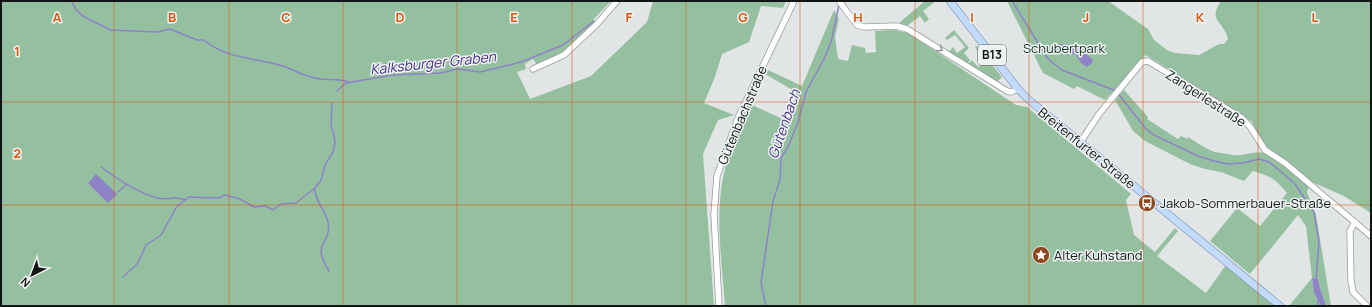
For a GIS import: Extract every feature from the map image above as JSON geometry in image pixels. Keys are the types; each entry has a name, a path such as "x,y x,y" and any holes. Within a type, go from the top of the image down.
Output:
{"main road":[{"name":"Breitenfurter Straße","path":"950,1 1018,89 1080,142 1280,306"}],"street":[{"path":"532,70 564,55 598,24 617,1"},
{"name":"Gütenbachstraße","path":"719,306 714,214 717,176 738,118 794,1"},
{"path":"841,3 857,25 864,27 897,26 907,28 1007,91 1011,92 1018,89"},
{"name":"Zangerlestraße","path":"1080,142 1111,99 1144,61 1166,71 1242,118 1251,128 1265,150 1285,163 1371,236"},
{"path":"1355,222 1350,232 1351,281 1353,292 1367,306"}],"green space":[{"path":"1,1 611,1 593,20 596,23 565,51 537,65 533,59 525,64 526,69 517,72 530,99 591,76 647,22 653,1 786,1 783,8 761,6 749,42 722,54 715,77 704,103 734,115 718,120 703,154 714,306 1,306"},
{"path":"925,1 936,1 923,11 929,19 925,23 920,16 907,26 899,23"},
{"name":"Schubertpark","path":"1007,1 1108,1 1148,29 1154,40 1167,50 1175,53 1199,55 1219,44 1224,44 1228,39 1216,17 1217,8 1221,1 1371,1 1371,213 1344,196 1312,182 1286,160 1269,149 1258,137 1252,122 1146,55 1105,100 1077,86 1074,89 1043,73"},
{"path":"834,10 839,19 835,37 838,59 848,61 852,45 865,48 866,53 876,52 875,31 895,30 908,33 1016,105 1027,107 1131,194 1126,200 1134,235 1155,252 1175,228 1178,231 1157,256 1206,293 1226,265 1276,306 725,306 719,220 720,202 727,161 748,103 789,122 796,92 765,74 768,70 802,86"},
{"path":"954,30 969,48 964,53 970,60 967,64 949,52 953,47 957,53 965,47 955,35 947,40 945,38"},
{"path":"977,46 1002,77 997,82 968,64 972,60 978,67 985,61 975,47"},
{"path":"1124,90 1148,117 1147,119 1178,139 1181,136 1187,139 1188,137 1208,149 1219,153 1237,155 1258,152 1267,154 1284,164 1309,186 1307,192 1316,215 1331,306 1326,306 1319,289 1318,279 1312,278 1306,226 1298,215 1250,274 1210,241 1237,208 1260,226 1287,193 1279,184 1269,177 1253,171 1244,181 1221,172 1205,169 1190,164 1145,141 1133,131 1115,100"},
{"path":"1312,278 1314,293 1321,306 1289,306"}],"shaded area":[{"path":"1058,44 1075,45 1093,60 1092,63 1087,67 1082,64 1075,54 1065,55"},
{"path":"96,174 117,194 108,203 88,183"},
{"path":"1312,278 1318,279 1326,306 1321,306 1314,293"}],"waterway":[{"path":"72,1 78,12 83,16 110,30 157,32 170,29 197,40 204,40 222,51 242,57 273,63 311,77 349,82"},
{"path":"1012,1 1048,59 1062,70 1116,91 1146,129 1154,135 1198,156 1214,161 1228,164 1243,163 1259,159 1269,162 1295,184 1314,212 1319,242 1316,280"},
{"name":"Gütenbach","path":"766,306 761,283 773,201 780,180 781,158 788,147 798,122 806,92 824,59 831,42 839,5"},
{"name":"Kalksburger Graben","path":"337,91 346,83 393,75 441,73 457,69 480,72 521,62 563,45 594,21"},
{"name":"Kalksburger Graben","path":"123,277 138,263 146,245 161,235 177,206 189,197 219,198 225,195 240,199 254,207 265,206 273,210 281,204 296,203 315,188 321,180 325,165 333,152 335,142 331,125 332,103"},
{"path":"101,167 142,193 160,199 178,198 185,200"},
{"path":"118,192 127,184"},
{"path":"315,188 316,196 328,222 327,236 321,249 321,254 329,271"},
{"path":"1318,300 1318,306"}],"place":[{"name":"Jakob-Sommerbauer-Straße","path":"1147,203"},
{"name":"Alter Kuhstand","path":"1041,255"}]}
